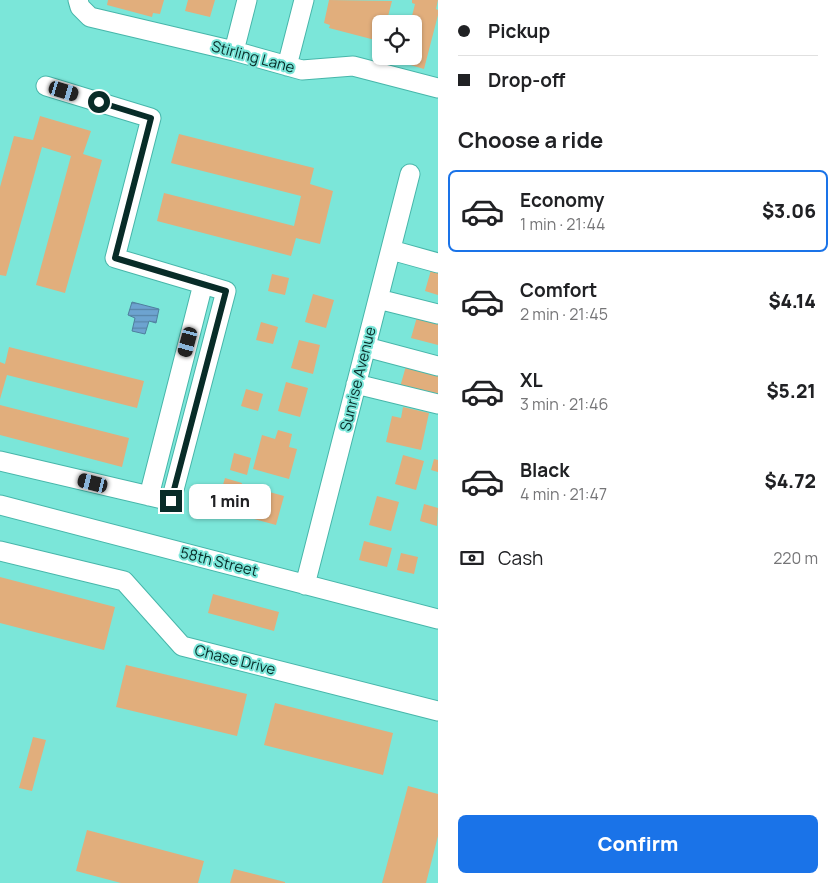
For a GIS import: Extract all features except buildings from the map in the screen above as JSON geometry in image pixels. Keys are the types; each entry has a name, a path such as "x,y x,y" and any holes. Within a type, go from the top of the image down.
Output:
{"street":[{"name":"Stirling Lane","path":"78,0 80,7 90,17 234,51 302,70 353,66 438,88"},
{"path":"234,51 247,0"},
{"path":"287,66 304,0"},
{"path":"0,461 149,496 203,284 115,258 151,118 46,86"},
{"name":"Sunrise Avenue","path":"305,585 410,174"},
{"path":"391,250 438,263"},
{"path":"380,294 438,304"},
{"path":"380,294 438,314"},
{"path":"367,342 438,355"},
{"path":"367,342 438,366"},
{"path":"356,384 438,404"},
{"name":"58th Street","path":"0,505 438,619"},
{"name":"Chase Drive","path":"0,551 124,581 182,646 438,711"}],"water":[{"path":"132,302 159,309 156,323 149,321 145,334 132,331 135,318 128,315"}],"route":[{"path":"99,102 151,118 115,258 226,291 171,501"}]}
